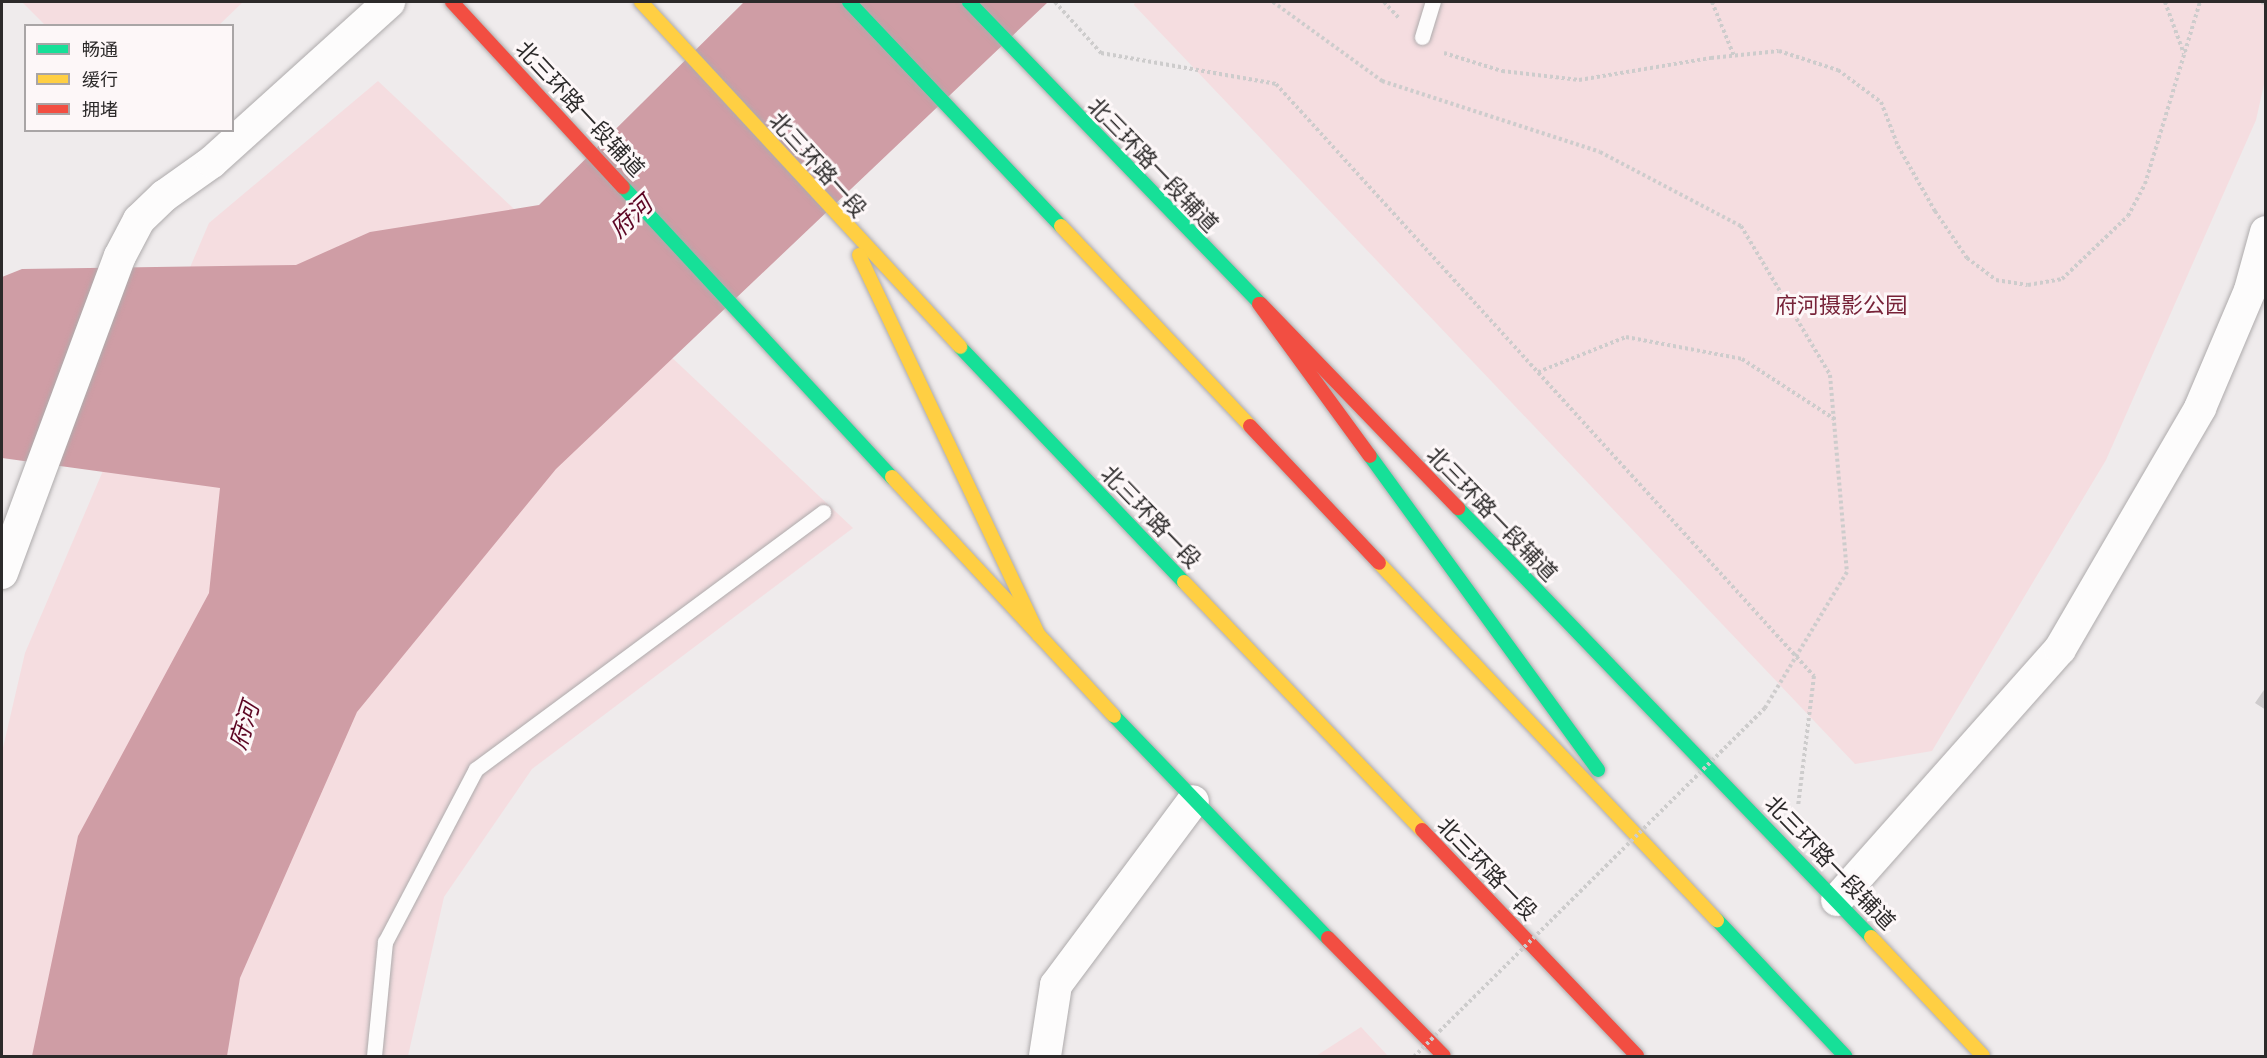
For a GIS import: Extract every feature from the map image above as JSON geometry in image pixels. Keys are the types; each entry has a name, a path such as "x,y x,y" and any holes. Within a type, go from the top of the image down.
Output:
{"main road":[{"name":"北三环路一段辅道","path":"452,2 1193,801 1444,1056"},
{"path":"628,2 677,39"},
{"name":"北三环路一段","path":"641,2 847,228 1637,1056"},
{"path":"849,2 969,132 1845,1056"},
{"name":"北三环路一段辅道","path":"969,2 1039,77 1793,854 1983,1056"},
{"path":"847,228 1039,634"},
{"path":"1259,304 1676,879"}],"street":[{"path":"2,573 120,256 139,220 164,196 212,162 389,2"},
{"path":"1837,900 2060,649 2200,408 2250,290 2265,232"},
{"path":"1045,1056 1056,985 1193,801"}],"lane":[{"path":"1422,37 1434,2"},
{"path":"374,1056 385,942 476,770 823,512"}],"path":[{"path":"1055,2 1101,53 1276,84 1814,676 1793,854"},
{"path":"1273,2 1383,81 1600,152 1741,226 1830,375 1836,420 1847,572 1765,708 1415,1056"},
{"path":"1384,2 1422,37 1448,56 1502,71 1579,80 1779,51 1838,70 1881,102 1898,146 1967,258 1996,280 2028,285 2062,279 2127,216 2145,184 2200,2"},
{"path":"1712,2 1734,56"},
{"path":"2164,2 2184,55"},
{"path":"2261,2 2265,3"},
{"path":"1538,372 1626,337 1742,359 1836,420"}],"green space":[{"path":"22,2 243,2 220,24 44,24"},
{"name":"府河摄影公园","path":"1135,2 2265,2 2265,80 2256,120 2106,460 1932,751 1855,764 1134,5"},
{"path":"378,81 853,528 532,769 444,897 408,1056 2,1056 2,752 25,653 209,223"},
{"path":"1361,1027 1388,1056 1316,1056"}],"water":[{"name":"府河","path":"744,2 1048,2 556,469 357,712 240,978 227,1056 32,1056 78,836 209,593 220,488 2,458 2,277 22,269 296,265 370,232 539,205"}],"building":[{"path":"2266,687 2266,710 2255,703"}],"traffic: fast":[{"path":"849,2 1061,226"},
{"path":"969,2 1261,304"},
{"path":"623,187 892,477"},
{"path":"960,347 1184,582"},
{"path":"1370,456 1598,770"},
{"path":"1458,508 1871,937"},
{"path":"1114,716 1328,938"},
{"path":"1717,920 1845,1056"}],"traffic: slow":[{"path":"641,2 960,347"},
{"path":"1061,226 1250,426"},
{"path":"859,255 1039,635"},
{"path":"892,477 1114,716"},
{"path":"1379,563 1717,920"},
{"path":"1184,582 1422,830"},
{"path":"1871,937 1983,1056"}],"traffic: jam":[{"path":"452,2 623,187"},
{"path":"1259,304 1370,456"},
{"path":"1261,304 1458,508"},
{"path":"1250,426 1379,563"},
{"path":"1422,830 1637,1056"},
{"path":"1328,938 1444,1056"}]}
